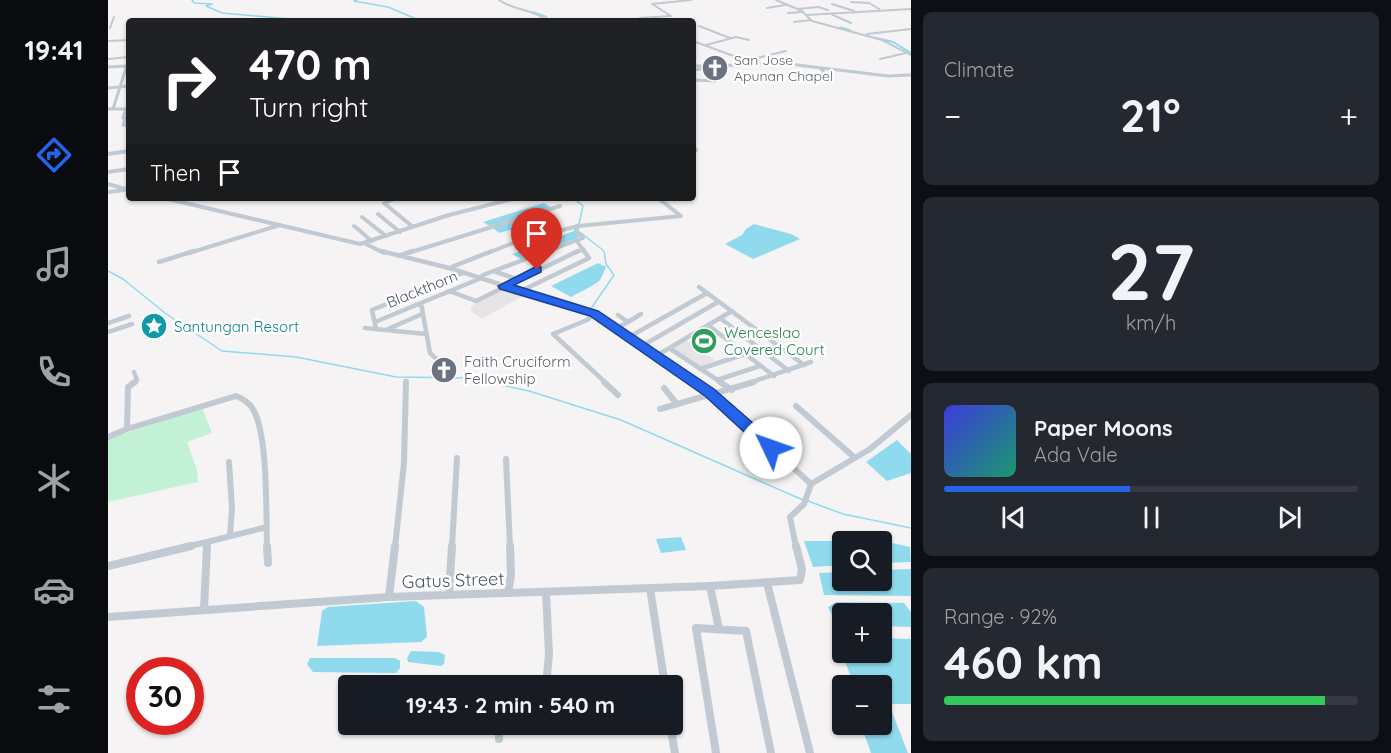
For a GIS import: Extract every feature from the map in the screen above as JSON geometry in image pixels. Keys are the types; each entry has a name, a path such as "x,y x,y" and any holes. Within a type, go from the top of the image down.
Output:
{"street":[{"path":"499,0 507,6 534,13 543,18"},
{"path":"640,18 671,16 652,4 692,0"},
{"path":"776,0 798,9 811,20"},
{"path":"851,2 865,3 880,10"},
{"path":"811,4 828,10"},
{"path":"832,4 855,11"},
{"path":"767,8 788,5"},
{"path":"798,9 818,7"},
{"path":"807,15 911,9"},
{"path":"788,13 803,12"},
{"path":"831,14 851,23"},
{"path":"110,28 114,17"},
{"path":"794,22 811,20 882,40 906,53"},
{"path":"108,23 113,23"},
{"path":"699,26 731,39"},
{"path":"856,33 897,28"},
{"path":"862,35 911,29"},
{"path":"705,45 736,37 749,40"},
{"path":"108,41 126,40"},
{"path":"696,42 755,64"},
{"path":"748,60 786,51"},
{"path":"880,59 911,53"},
{"path":"108,59 126,58"},
{"path":"696,68 790,63 888,76 911,75"},
{"path":"108,68 126,67"},
{"path":"701,67 696,82 716,81"},
{"path":"817,74 825,73 820,68"},
{"path":"113,109 126,70"},
{"path":"108,88 126,86"},
{"path":"108,109 124,108"},
{"path":"108,154 126,151"},
{"path":"108,172 126,169"},
{"path":"108,184 126,190"},
{"path":"108,192 126,190"},
{"path":"177,201 352,244 369,243 413,227 505,201"},
{"path":"389,201 384,203 413,227"},
{"path":"449,268 513,243 578,226 681,216 662,201"},
{"path":"398,256 560,206"},
{"path":"378,214 400,232"},
{"path":"362,217 387,236"},
{"path":"159,262 280,225"},
{"path":"354,226 376,251 449,268 594,314 713,395 811,484"},
{"path":"520,291 589,258 577,241 583,238 576,230 578,226"},
{"name":"Blackthorn","path":"375,322 479,279 483,275 577,241"},
{"path":"449,291 476,301 517,279 583,249"},
{"path":"557,261 567,268"},
{"path":"494,272 517,279"},
{"path":"376,329 372,310 464,273"},
{"path":"699,287 804,365"},
{"path":"629,337 707,293"},
{"path":"642,346 718,302"},
{"path":"421,303 430,353 442,365 454,365"},
{"path":"656,356 732,311"},
{"path":"385,330 422,314"},
{"path":"594,314 587,320 553,334 618,394"},
{"path":"616,328 642,314"},
{"path":"618,315 628,322"},
{"path":"108,323 129,316"},
{"path":"720,318 789,371"},
{"path":"108,332 132,324"},
{"path":"708,325 774,376"},
{"path":"365,328 426,334"},
{"path":"669,348 732,390"},
{"path":"699,369 745,354"},
{"path":"660,409 732,390 811,362"},
{"path":"717,380 760,366"},
{"path":"125,431 128,387 137,380 134,372"},
{"path":"389,597 404,463 406,381"},
{"path":"664,388 676,404"},
{"path":"108,436 240,396 252,406 259,422 263,448 268,564"},
{"path":"796,406 855,458"},
{"path":"804,504 811,484 870,449 911,415"},
{"path":"449,595 457,458"},
{"path":"506,459 511,575 508,593"},
{"path":"229,462 232,508 230,535"},
{"name":"Gatus Street","path":"108,617 389,597 710,586 800,580 802,569 790,517 804,504"},
{"path":"108,566 267,527"},
{"path":"204,609 207,542"},
{"path":"767,583 810,753"},
{"path":"710,586 719,629"},
{"path":"650,588 663,675"},
{"path":"546,592 549,654 547,675"},
{"path":"716,753 696,628 746,631 771,753"},
{"path":"672,735 675,753"}],"shaded area":[{"path":"504,287 526,294 482,319 471,311 471,307 477,302"},
{"path":"686,340 715,360 700,368 671,348"}],"green space":[{"path":"202,408 212,433 187,442 197,470 198,482 108,502 108,439"}],"water":[{"path":"544,203 552,208 548,211 554,216 500,233 483,222"},
{"path":"754,224 791,234 800,239 753,259 725,244 742,235"},
{"path":"574,231 579,235 578,238 521,259 512,254"},
{"path":"598,263 606,267 600,280 571,297 551,286"},
{"path":"897,440 911,454 911,473 887,481 866,462"},
{"path":"681,537 686,550 661,553 656,539"},
{"path":"804,541 832,541 832,566 813,567"},
{"path":"892,543 910,547 911,562 892,563"},
{"path":"911,569 911,596 824,595 819,573 832,572 832,591 892,591 892,570"},
{"path":"416,601 424,607 427,637 421,642 317,646 322,611 328,607"},
{"path":"836,602 904,603 911,612 911,627 892,626 892,603 834,603"},
{"path":"892,638 911,639 911,704 892,704 892,675 850,675 846,663 892,663"},
{"path":"411,651 439,652 445,655 444,664 441,666 408,662 407,658"},
{"path":"310,658 395,658 400,661 400,668 396,673 313,672 307,664"},
{"path":"892,712 908,753 871,753 865,735 892,735"}],"waterway":[{"path":"192,0 194,3 212,4 206,6 222,13 278,18"},
{"path":"357,0 354,1 388,7 414,18"},
{"path":"533,12 547,18"},
{"path":"840,27 850,30"},
{"path":"876,38 893,42 911,53"},
{"path":"577,201 583,206 579,224"},
{"path":"581,233 604,251 606,264 614,275 590,310"},
{"path":"108,271 123,279 165,313 222,351 296,357 396,377 469,378 529,391 621,420 803,500"},
{"path":"808,501 843,514 911,528"}],"place":[{"name":"San Jose Apunan Chapel","path":"715,68"},
{"name":"Santungan Resort","path":"154,326"},
{"name":"Wenceslao Covered Court","path":"704,341"},
{"name":"Faith Cruciform Fellowship","path":"444,370"}],"route":[{"path":"537,270 504,286 594,314 710,393 771,448"}]}
